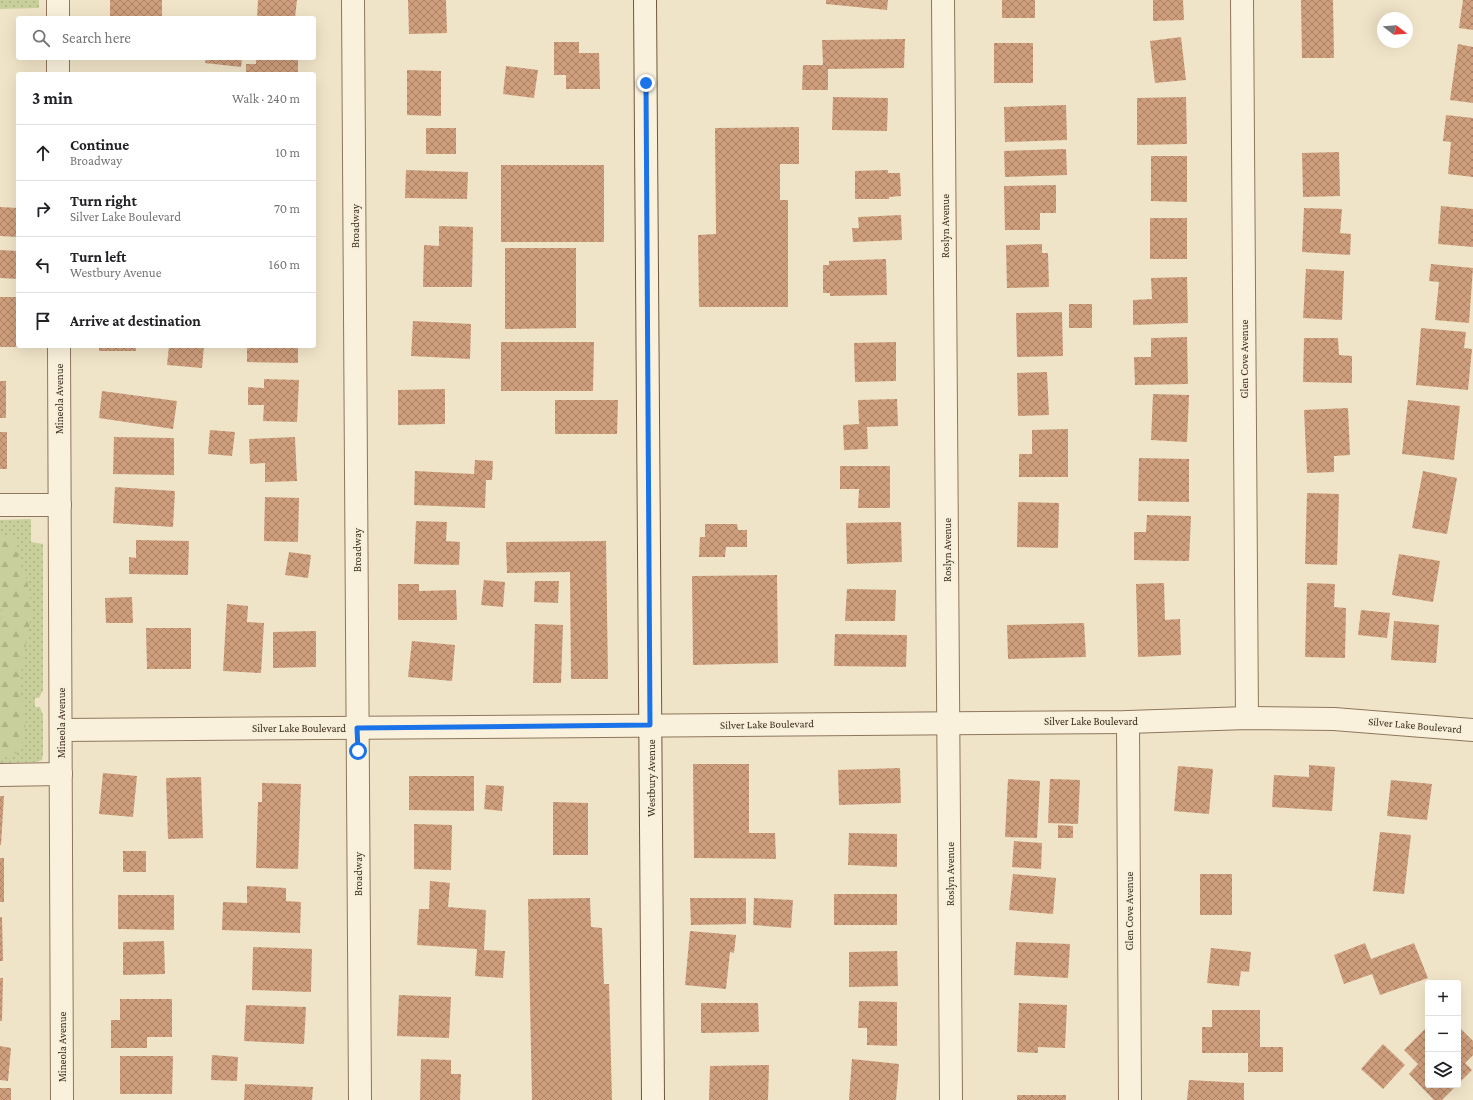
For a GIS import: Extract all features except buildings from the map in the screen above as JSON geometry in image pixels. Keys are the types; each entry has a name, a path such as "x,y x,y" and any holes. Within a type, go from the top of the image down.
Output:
{"street":[{"path":"58,0 58,16"},
{"name":"Broadway","path":"354,0 360,1100"},
{"name":"Westbury Avenue","path":"645,0 653,1100"},
{"name":"Roslyn Avenue","path":"943,0 951,1100"},
{"name":"Glen Cove Avenue","path":"1242,0 1247,718"},
{"path":"58,60 58,72"},
{"name":"Mineola Avenue","path":"59,348 62,1100"},
{"path":"0,505 60,505"},
{"name":"Silver Lake Boulevard","path":"61,730 949,722 1128,722 1247,718 1334,719 1473,730"},
{"name":"Glen Cove Avenue","path":"1128,722 1130,1100"},
{"path":"0,775 61,774"}],"green space":[{"path":"0,0 39,0 39,8 0,9"},
{"path":"31,519 31,542 43,544 43,690 39,698 35,698 35,707 40,707 43,715 43,755 42,760 37,762 0,763 0,520"},
{"path":"0,535 10,535 16,544 20,563 27,580 32,610 19,684 26,720 21,751 0,759 0,648 2,606 0,604"}],"route":[{"path":"358,751 357,728 650,725 646,83"}]}
